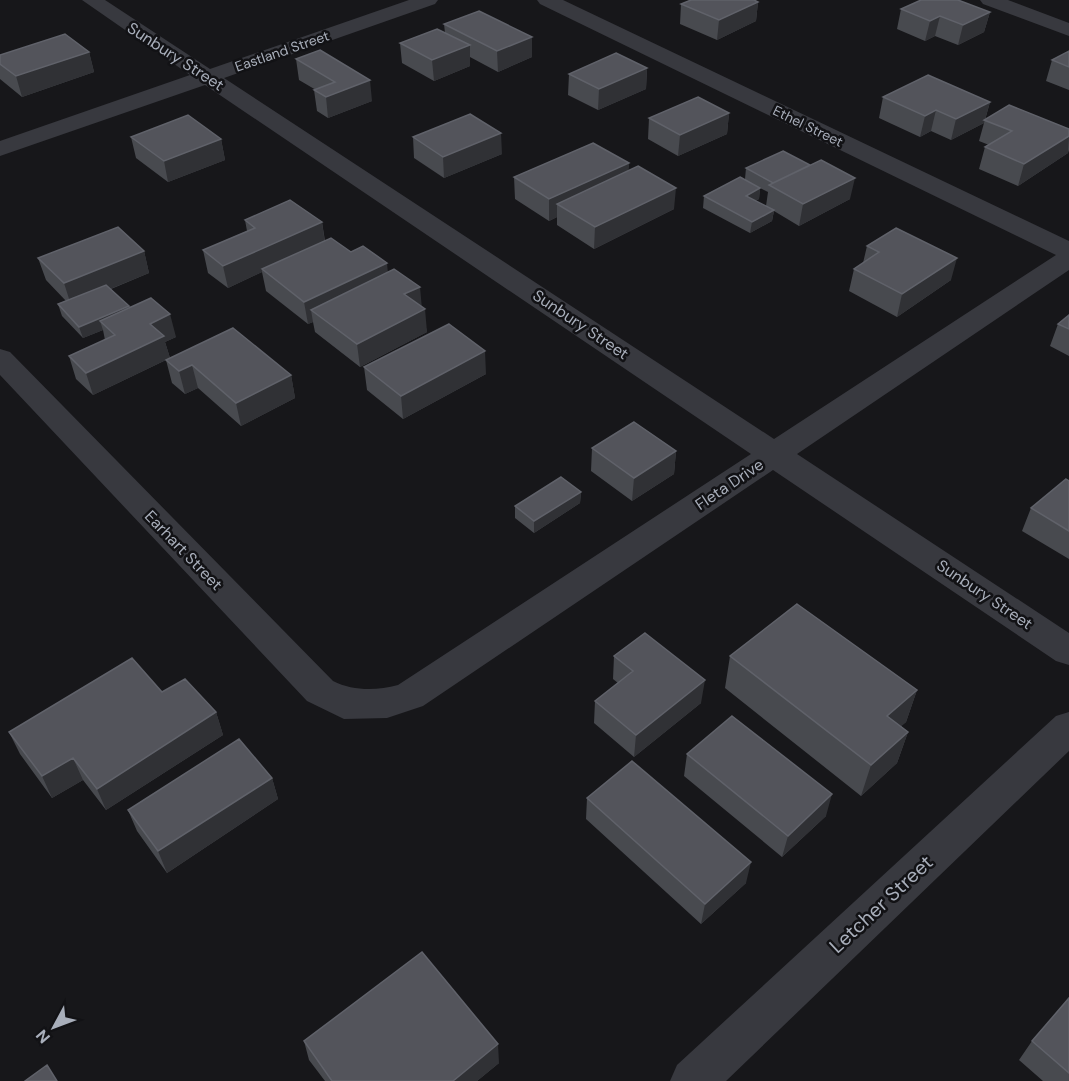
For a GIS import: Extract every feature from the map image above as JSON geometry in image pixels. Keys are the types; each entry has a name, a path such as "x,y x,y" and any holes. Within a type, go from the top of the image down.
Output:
{"street":[{"name":"Sunbury Street","path":"92,0 1069,651"},
{"name":"Eastland Street","path":"0,149 428,0"},
{"name":"Ethel Street","path":"547,0 1069,251"},
{"path":"990,0 1069,30"},
{"name":"Fleta Drive","path":"387,703 410,696 1069,258"},
{"name":"Earhart Street","path":"0,358 320,692 344,704 387,703"},
{"name":"Letcher Street","path":"693,1081 1069,727"}],"building":[{"path":"691,0 754,0 758,2 719,20 681,4"},
{"path":"921,0 958,0 990,12 963,25 940,16 930,21 901,9"},
{"path":"479,11 532,37 497,51 444,24"},
{"path":"437,29 470,45 432,60 400,43"},
{"path":"65,34 89,52 16,76 0,64 0,55"},
{"path":"320,50 370,80 326,97 314,90 335,82 296,59"},
{"path":"1069,51 1069,67 1052,60"},
{"path":"616,53 647,68 599,89 569,74"},
{"path":"928,75 990,102 956,119 936,110 925,116 883,97"},
{"path":"698,97 729,113 680,135 649,118"},
{"path":"1009,105 1069,129 1069,136 1024,164 985,147 1012,131 984,120"},
{"path":"470,114 501,133 443,157 413,137"},
{"path":"188,115 221,139 164,161 131,137"},
{"path":"593,143 629,163 549,199 514,177"},
{"path":"783,151 810,165 773,183 746,168"},
{"path":"821,160 855,178 803,204 769,185"},
{"path":"638,166 676,188 595,227 557,204"},
{"path":"740,177 760,188 746,196 774,210 752,222 704,196"},
{"path":"290,200 322,222 223,266 203,250 255,228 245,220"},
{"path":"118,227 144,251 64,283 38,258"},
{"path":"896,228 957,258 902,294 854,269 879,252 867,246"},
{"path":"331,238 351,252 363,246 387,263 304,302 262,269"},
{"path":"394,269 420,287 404,294 425,309 357,344 311,310"},
{"path":"106,285 129,306 79,327 58,304"},
{"path":"151,298 170,314 150,324 164,336 86,373 69,356 115,335 100,321"},
{"path":"1069,315 1069,329 1058,324"},
{"path":"449,324 485,351 401,396 364,367"},
{"path":"233,328 291,375 236,403 192,365 179,371 166,360"},
{"path":"634,422 676,451 634,478 592,448"},
{"path":"561,477 581,492 534,521 515,506"},
{"path":"1066,479 1069,481 1069,531 1031,508"},
{"path":"797,604 917,690 887,716 908,732 871,765 730,656"},
{"path":"645,633 705,680 636,735 595,701 633,671 614,656"},
{"path":"132,658 162,692 185,679 216,712 97,789 73,758 42,776 9,732"},
{"path":"732,716 832,794 788,836 687,754"},
{"path":"239,739 272,778 158,851 128,810"},
{"path":"632,761 751,862 705,904 587,798"},
{"path":"422,952 498,1044 453,1081 332,1081 304,1041"},
{"path":"1069,998 1069,1073 1032,1041"},
{"path":"47,1065 57,1081 25,1081"}]}
